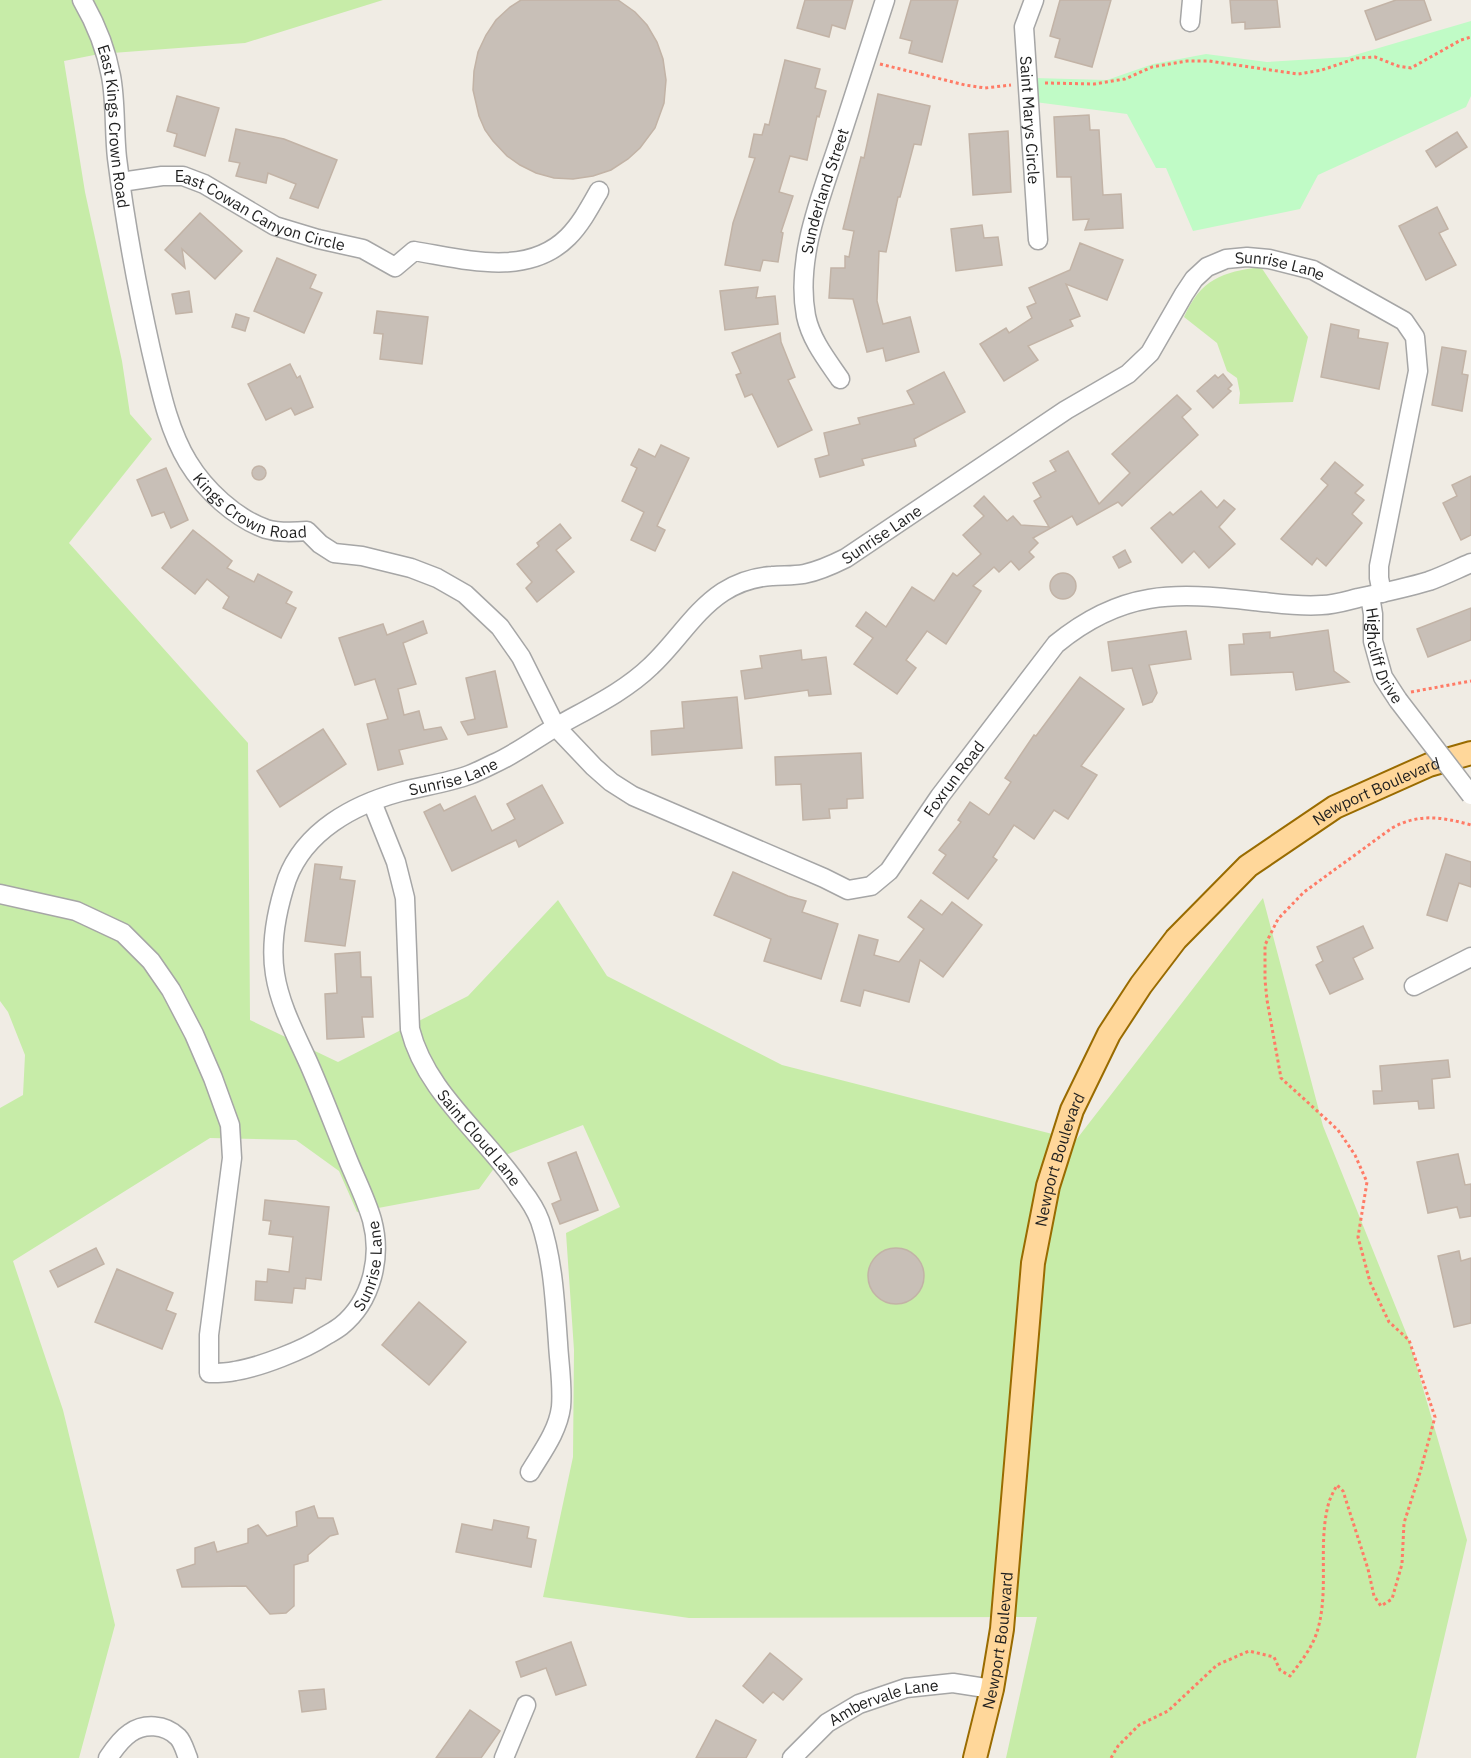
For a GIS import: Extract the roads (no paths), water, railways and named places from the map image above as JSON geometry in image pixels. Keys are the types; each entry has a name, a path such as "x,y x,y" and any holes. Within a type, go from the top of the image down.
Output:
{"main road":[{"name":"Newport Boulevard","path":"975,1758 992,1689 1002,1629 1033,1263 1048,1186 1072,1110 1109,1034 1141,985 1176,939 1248,866 1335,807 1429,765 1471,753"}],"street":[{"name":"East Kings Crown Road","path":"82,0 102,39 111,77 115,105 114,131 117,158 132,258"},
{"name":"Sunderland Street","path":"840,380 816,343 807,318 804,296 805,261 820,203 885,0"},
{"name":"Saint Marys Circle","path":"1034,0 1024,27 1038,240"},
{"path":"1191,22 1192,0"},
{"name":"East Cowan Canyon Circle","path":"121,182 162,176 183,176 204,184 275,226 363,249 395,267 414,251 499,263 523,261 541,255 568,237 582,221 599,191"},
{"name":"Sunrise Lane","path":"0,894 76,911 123,933 151,961 171,990 194,1034 230,1125 232,1158 210,1335 209,1373 236,1371 281,1357 318,1341 343,1325 359,1305 370,1284 376,1252 373,1223 367,1206 283,1004 275,977 274,933 288,877 306,846 325,827 349,811 398,792 469,775 498,762 608,699 650,667 699,614 723,592 747,580 769,576 800,575 824,570 846,558 1066,410 1128,374 1150,353 1194,279 1207,267 1226,259 1247,257 1269,259 1313,270 1404,321 1414,337 1418,371 1379,566 1376,594"},
{"name":"Kings Crown Road","path":"132,258 165,407 180,447 200,479 218,498 240,515 267,529 290,532 307,531 320,544 334,553 362,556 411,568 437,578 465,594 500,627 521,657 556,727"},
{"name":"Foxrun Road","path":"556,727 594,767 611,782 633,796 848,890 871,886 889,871 940,796 1056,644 1072,630 1090,619 1143,599 1170,595 1207,596 1305,606 1325,605 1431,580 1471,563"},
{"name":"Highcliff Drive","path":"1376,594 1373,641 1383,677 1471,795"},
{"name":"Saint Cloud Lane","path":"372,802 396,862 405,898 410,1029 415,1047 438,1087 521,1188 539,1218 549,1251 561,1408 552,1436 530,1472"},
{"path":"1414,986 1471,957"},
{"name":"Ambervale Lane","path":"792,1758 826,1724 859,1704 906,1688 953,1683 992,1689"},
{"path":"504,1758 526,1705"},
{"path":"108,1758 130,1732 153,1726 164,1728 178,1737 188,1758"}]}
